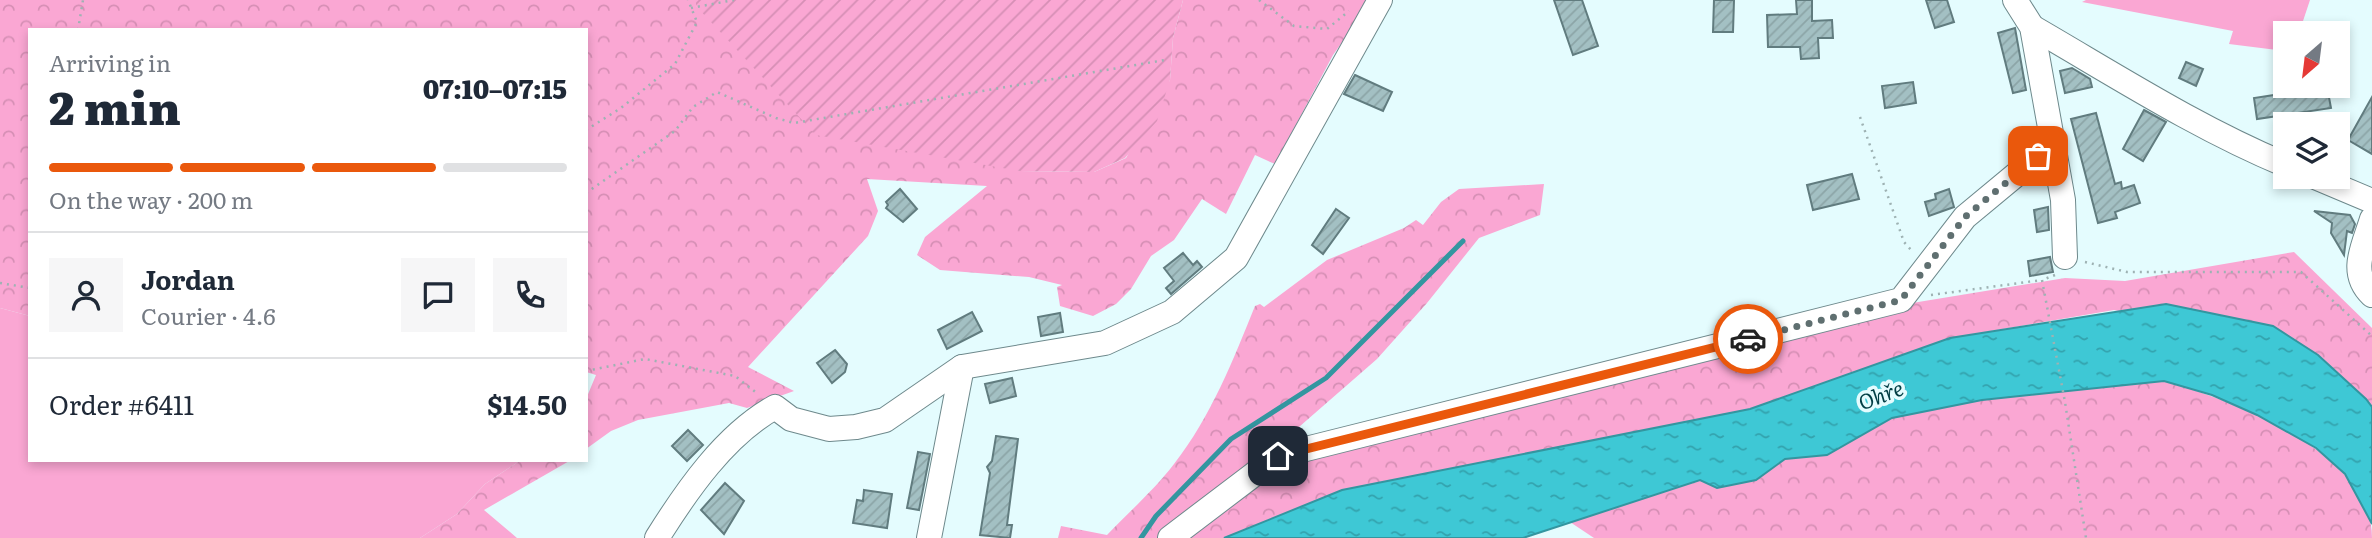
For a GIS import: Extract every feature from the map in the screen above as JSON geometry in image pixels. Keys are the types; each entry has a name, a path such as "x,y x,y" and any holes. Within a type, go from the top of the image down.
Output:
{"street":[{"path":"657,538 681,500 749,422 775,407 791,419 829,429 856,427 885,420 962,367 1105,343 1172,312 1236,258 1380,0"},
{"path":"2015,0 2032,27 2063,200 2065,257"},
{"path":"2032,27 2184,115 2247,149 2273,159"},
{"path":"1170,538 1278,456 1901,300 1927,270 1965,217 2053,145"},
{"path":"2344,189 2372,201"},
{"path":"2372,219 2358,267 2360,279 2372,295"},
{"path":"929,538 962,367"}],"path":[{"path":"78,28 83,0"},
{"path":"588,129 621,108 674,64 697,22 688,0"},
{"path":"691,8 734,0"},
{"path":"1259,0 1294,26 1327,29 1354,7"},
{"path":"588,193 676,131 693,107 717,92 794,123 1165,60"},
{"path":"1860,117 1904,242 1927,270"},
{"path":"1901,300 2042,280 2061,271 2065,257 2127,272 2301,272 2372,337"},
{"path":"2042,280 2050,314 2086,538"},
{"path":"0,283 28,288"},
{"path":"588,371 645,359 735,376 775,407"}],"green space":[{"path":"0,0 696,0 696,6 1020,171 1094,172 1126,158 1170,80 1173,38 1183,0 1372,0 1333,55 1275,164 1255,155 1226,214 1202,199 1174,240 1151,256 1131,289 1116,304 1093,316 1060,306 1057,287 1062,285 1029,277 940,270 917,255 925,237 987,186 867,179 878,211 868,236 748,367 794,391 747,408 729,403 638,420 611,431 588,448 588,394 596,375 588,373 588,28 28,28 28,315 0,308"},
{"path":"696,0 1183,0 1173,38 1170,80 1157,121 1125,158 1094,172 1020,171 816,135 696,6"},
{"path":"2310,0 2303,21 2273,21 2273,50 2229,44 2233,31 2082,2"},
{"path":"1544,184 1540,215 1479,238 1427,303 1377,359 1269,453 1157,538 1058,538 1061,526 1107,535 1167,473 1210,407 1255,306 1260,304 1264,307 1327,260 1404,228 1416,220 1423,225 1441,202 1459,189"},
{"path":"2294,252 2372,328 2372,407 2318,355 2114,310 1950,338 1750,409 1342,490 1224,538 1184,538 1285,460 1900,305 2065,278 2125,281"},
{"path":"0,308 28,315 28,462 518,462 485,484 457,514 420,538 0,538"},
{"path":"2164,381 2225,401 2260,416 2293,434 2324,456 2349,480 2366,507 2372,538 1594,538 1570,522 1700,479 1756,480 1785,458 1827,455 1892,418 1982,400"},
{"path":"518,462 568,462 484,510 517,538 420,538 457,514 485,484"}],"water":[{"name":"Ohře","path":"2166,304 2273,326 2318,355 2366,399 2372,407 2372,524 2345,474 2316,448 2257,415 2212,395 2164,381 1982,400 1892,418 1827,455 1785,459 1756,480 1717,488 1700,480 1523,538 1224,538 1342,490 1750,409 1950,338"}],"building":[{"path":"1554,0 1582,0 1598,46 1573,55"},
{"path":"1714,0 1734,0 1733,32 1713,32"},
{"path":"1796,0 1812,0 1812,21 1832,20 1833,38 1818,38 1819,58 1801,59 1800,47 1768,47 1767,15 1797,14"},
{"path":"1926,0 1947,0 1954,22 1935,28"},
{"path":"2015,28 2026,90 2013,93 1998,33"},
{"path":"2186,62 2203,69 2196,86 2179,78"},
{"path":"2072,68 2090,79 2092,87 2065,93 2060,71"},
{"path":"1355,75 1392,92 1383,111 1344,94"},
{"path":"1913,82 1916,103 1885,108 1882,86"},
{"path":"2273,95 2273,98 2329,98 2331,108 2304,112 2273,112 2273,117 2257,119 2254,98"},
{"path":"2372,97 2372,154 2350,141 2350,136"},
{"path":"2144,110 2166,122 2143,161 2123,149"},
{"path":"2096,113 2115,184 2121,182 2122,189 2134,185 2140,203 2115,212 2117,218 2098,223 2071,119"},
{"path":"1852,174 1859,199 1813,210 1807,185"},
{"path":"900,189 917,209 903,222 886,208 886,202"},
{"path":"1949,189 1954,207 1929,216 1925,202 1936,199 1935,194"},
{"path":"2048,207 2049,230 2037,232 2034,210"},
{"path":"1336,209 1349,218 1323,254 1312,245"},
{"path":"2314,211 2350,215 2355,224 2352,233 2347,231 2344,255 2331,233 2332,223"},
{"path":"1183,253 1193,265 1197,261 1202,267 1171,294 1166,288 1174,281 1164,268"},
{"path":"2050,257 2053,272 2030,276 2028,261"},
{"path":"972,312 982,331 947,349 938,330"},
{"path":"1060,313 1063,332 1041,336 1038,317"},
{"path":"835,350 847,364 845,372 832,383 817,363"},
{"path":"1012,378 1016,396 990,403 985,384"},
{"path":"688,430 703,445 687,461 672,446"},
{"path":"996,436 1018,439 1007,525 1012,525 1010,538 980,535 990,473 987,467 992,461"},
{"path":"918,452 930,454 919,510 907,508"},
{"path":"725,483 744,501 724,534 701,510"},
{"path":"864,490 892,494 887,528 853,523 857,500 863,501"}],"waterway":[{"path":"1141,538 1156,516 1231,439 1326,378 1463,241"}],"way so far":[{"path":"1748,339 1901,300 1927,270 1965,217 2038,156"}],"route":[{"path":"1278,456 1552,390 1748,339"}]}
